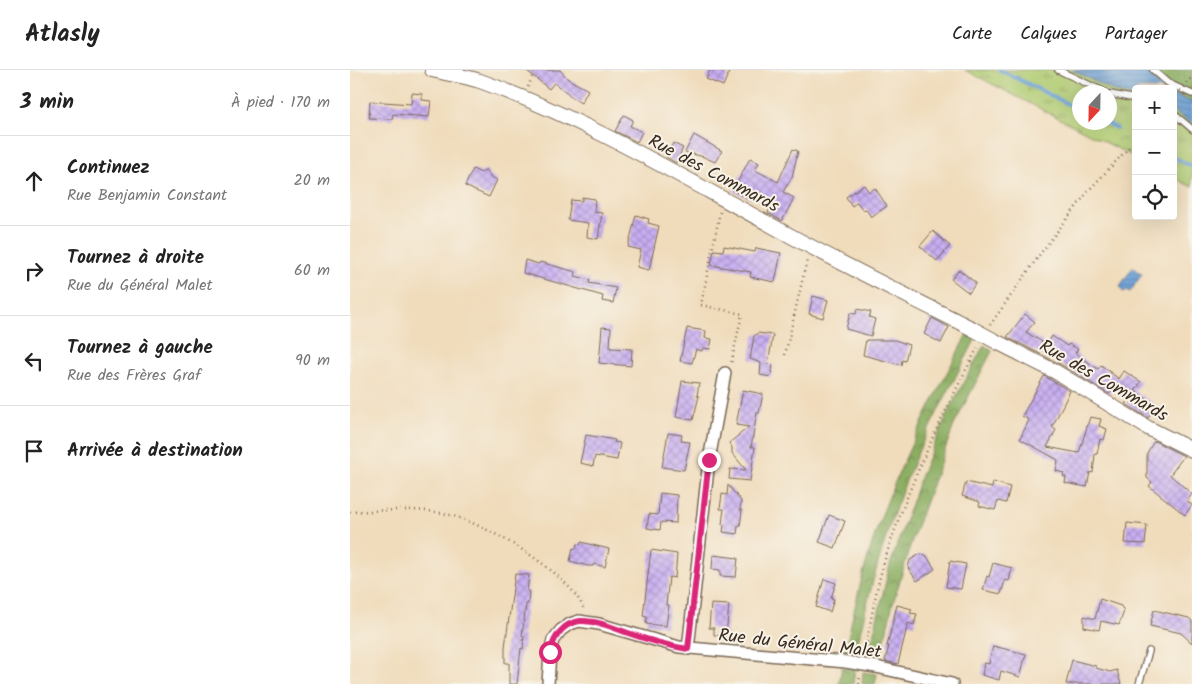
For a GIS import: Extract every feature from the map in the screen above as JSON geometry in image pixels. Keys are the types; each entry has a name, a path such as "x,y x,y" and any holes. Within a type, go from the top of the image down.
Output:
{"street":[{"name":"Rue des Commards","path":"432,70 478,80 524,98 628,148 810,246 1056,372 1148,428 1192,450"},
{"path":"688,649 708,469 725,373"},
{"path":"548,684 550,652 553,640 561,630 570,624 586,621"},
{"name":"Rue du Général Malet","path":"586,621 688,649 773,654 846,662 952,684"}],"lane":[{"path":"1058,70 1090,85"},
{"path":"1153,70 1168,83 1192,94"},
{"path":"1117,95 1132,98"},
{"path":"1177,116 1192,129"},
{"path":"1139,684 1149,651"}],"path":[{"path":"524,98 535,70"},
{"path":"1177,94 1192,77"},
{"path":"986,332 1043,250 1078,204 1132,144"},
{"path":"722,199 701,305 742,314 732,364 725,373"},
{"path":"785,355 810,246"},
{"path":"864,655 886,556 923,460 963,375 982,341"},
{"path":"350,512 422,510 446,514 464,520 497,535 519,548 561,579 581,601 586,621"},
{"path":"859,684 860,674"}],"green space":[{"path":"965,70 1072,70 1102,85 1072,85 1072,125"},
{"path":"1144,70 1192,70 1192,102 1177,95 1177,85 1159,85"},
{"path":"1117,92 1132,96 1132,156 1082,130 1117,130"},
{"path":"1177,114 1192,124 1192,187 1177,179"},
{"path":"967,334 976,338 923,442 888,530 866,606 855,657 844,655 865,566 883,511 917,434"},
{"path":"984,345 992,351 954,425 913,537 892,607 879,664 867,662 889,568 921,475 949,410"},
{"path":"842,667 855,669 853,684 839,684"},
{"path":"863,672 877,674 875,684 862,684"}],"water":[{"path":"1072,70 1144,70 1160,85 1132,85 1132,96 1117,92 1117,85 1102,85"},
{"path":"1177,95 1192,102 1192,124 1177,114"},
{"path":"1133,267 1142,274 1130,292 1127,290 1123,292 1120,286"}],"building":[{"path":"526,70 560,70 568,79 588,90 581,103 554,83 549,89"},
{"path":"710,70 730,70 723,86 706,79"},
{"path":"412,93 422,94 422,100 431,101 429,117 393,114 392,119 369,118 370,101 411,104"},
{"path":"624,115 633,120 630,126 642,132 637,142 615,131"},
{"path":"694,135 722,151 715,162 685,152"},
{"path":"673,143 683,148 676,163 666,157"},
{"path":"793,149 798,151 792,177 783,192 794,198 782,221 768,213 773,201 756,192 752,199 733,191 750,158 759,163 755,170 778,182"},
{"path":"473,169 481,173 486,169 490,176 497,180 489,197 465,186"},
{"path":"864,185 869,192 875,188 887,206 871,217 866,209 863,210 857,202 852,206 846,197"},
{"path":"582,197 595,199 594,212 602,213 598,239 587,237 588,223 568,220 571,200 582,201"},
{"path":"636,215 649,219 648,223 659,226 649,270 637,267 641,250 628,247"},
{"path":"933,231 950,246 937,261 920,246"},
{"path":"724,246 755,252 756,248 781,253 775,282 750,277 751,272 711,265 714,250 723,251"},
{"path":"525,260 576,272 575,276 590,280 589,283 616,288 613,303 602,301 603,296 523,273"},
{"path":"959,270 976,283 969,293 951,279"},
{"path":"813,296 828,300 823,318 809,314"},
{"path":"857,309 871,312 869,317 875,319 871,336 846,329 850,313 856,314"},
{"path":"1025,314 1035,322 1026,332 1047,345 1052,336 1067,346 1069,344 1078,349 1075,353 1098,369 1101,365 1119,379 1124,371 1141,382 1135,391 1157,406 1148,418 1126,404 1130,399 1114,387 1109,394 1060,364 1007,337"},
{"path":"932,318 949,327 941,343 924,334"},
{"path":"602,327 611,328 610,348 632,349 631,366 599,363"},
{"path":"687,328 706,331 705,338 712,339 710,349 703,348 702,351 696,349 692,363 680,361"},
{"path":"758,333 773,335 768,364 773,365 771,377 760,375 761,363 750,359 754,336"},
{"path":"866,340 895,340 909,345 905,361 902,360 901,365 863,355"},
{"path":"1044,376 1070,391 1052,427 1056,430 1047,447 1079,453 1090,417 1101,419 1099,426 1107,429 1104,440 1100,439 1097,454 1095,454 1093,473 1090,472 1087,487 1065,483 1066,477 1063,476 1064,473 1056,471 1058,460 1020,439 1029,420 1022,416"},
{"path":"682,381 699,383 697,396 699,396 693,420 676,417"},
{"path":"743,390 763,394 759,413 757,413 751,447 755,447 750,481 729,479 730,469 746,470 732,453 732,447 729,443 749,427 736,425"},
{"path":"668,433 682,435 681,441 690,442 684,470 662,467"},
{"path":"586,435 615,440 614,442 620,443 617,460 595,456 593,466 580,463"},
{"path":"1154,441 1184,456 1170,475 1192,494 1187,501 1192,505 1185,515 1149,486 1152,482 1147,478 1147,453"},
{"path":"966,482 992,488 993,482 1010,487 1006,503 998,501 995,510 979,506 980,502 962,496"},
{"path":"728,485 741,501 740,510 742,510 737,534 723,532 724,509 720,509 722,494 727,495"},
{"path":"660,493 677,495 676,523 661,522 660,530 647,528 649,514 658,515"},
{"path":"829,515 845,521 835,548 819,542"},
{"path":"1127,523 1147,525 1145,544 1125,543"},
{"path":"581,542 609,549 605,567 594,564 593,566 588,566 570,561 573,548 576,549 577,544 580,545"},
{"path":"651,550 677,554 675,578 669,577 666,605 669,605 666,626 646,624 647,617 643,616"},
{"path":"920,554 926,555 935,569 917,581 908,568 910,560"},
{"path":"713,555 738,558 736,577 720,576 720,570 712,569"},
{"path":"950,561 966,564 961,589 946,587"},
{"path":"993,563 1012,568 1009,581 1005,580 1001,594 983,590"},
{"path":"515,574 529,575 527,591 529,591 517,684 509,684 509,663 505,663 505,647"},
{"path":"824,579 836,583 831,598 834,599 830,612 816,607"},
{"path":"1100,599 1121,606 1124,611 1119,625 1101,621 1099,630 1084,627 1084,616 1095,619"},
{"path":"711,604 729,605 726,636 714,635 714,628 709,628"},
{"path":"897,605 912,609 910,613 917,614 914,625 908,623 898,664 885,661"},
{"path":"1154,610 1189,618 1192,621 1192,643 1181,633 1150,626"},
{"path":"993,646 1026,654 1020,677 1001,671 999,680 982,675 984,663 989,664"},
{"path":"1072,660 1096,666 1096,668 1110,672 1117,670 1121,684 1066,684"}],"waterway":[{"path":"1000,70 1072,106"},
{"path":"1177,159 1192,166"}],"route":[{"path":"550,652 553,640 561,630 579,621 599,624 688,649 709,460"}]}
